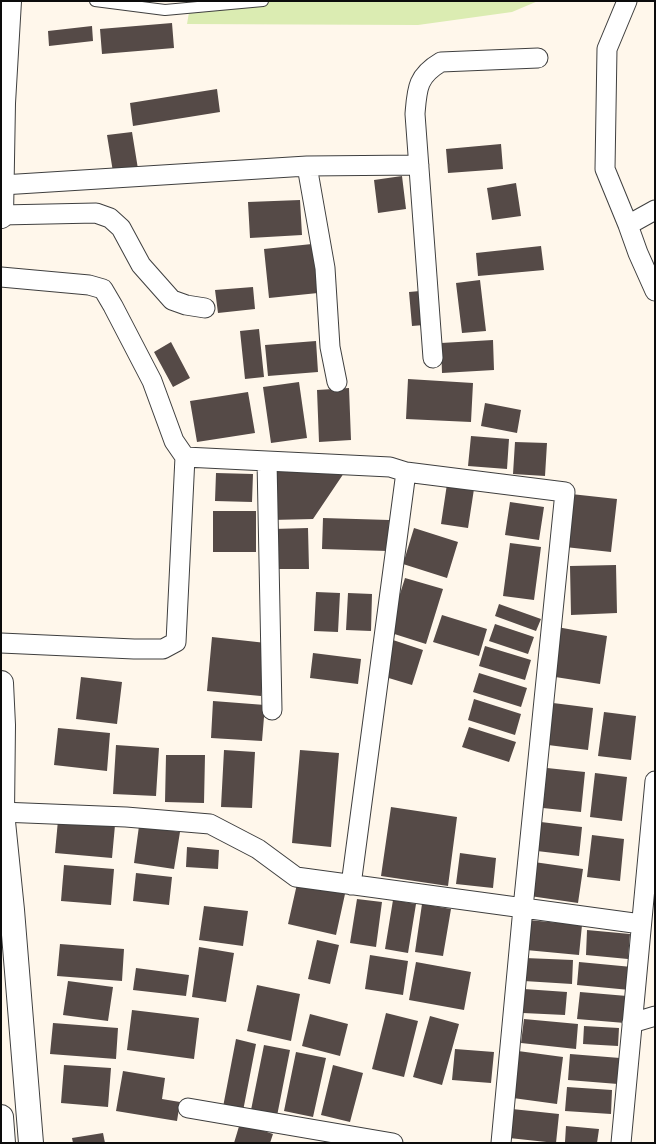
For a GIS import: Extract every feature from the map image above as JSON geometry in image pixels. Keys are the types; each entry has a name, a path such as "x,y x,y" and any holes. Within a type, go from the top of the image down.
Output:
{"street":[{"path":"9,1 3,102 1,216 96,213 110,218 121,228 141,265 172,300 186,305 205,308"},
{"path":"627,1 607,49 605,169 655,291"},
{"path":"433,358 415,114 417,86 432,67 441,62 538,58"},
{"path":"2,186 307,166 419,165"},
{"path":"307,166 325,268 330,347 337,382"},
{"path":"628,225 655,210"},
{"path":"1,277 89,285 103,290 152,381 174,441 185,457 176,642 163,649 1,643"},
{"path":"185,457 390,468 406,472 565,492 501,1143"},
{"path":"267,461 272,710"},
{"path":"351,885 406,472"},
{"path":"1,683 3,725 2,812 14,930 31,1143"},
{"path":"621,1143 655,781"},
{"path":"2,812 126,816 210,824 258,848 296,877 641,924"},
{"path":"632,1023 655,1016"},
{"path":"188,1108 393,1143"},
{"path":"1,1117 4,1143"}],"lane":[{"path":"95,1 165,10 263,1"}],"green space":[{"path":"191,1 538,1 512,12 418,25 187,24"}],"building":[{"path":"172,23 174,48 102,54 100,29"},
{"path":"92,26 93,41 49,46 48,31"},
{"path":"217,89 220,112 133,126 130,103"},
{"path":"132,132 138,169 113,172 107,135"},
{"path":"501,144 503,169 448,173 446,149"},
{"path":"402,176 406,209 378,213 374,180"},
{"path":"516,183 521,216 492,220 487,188"},
{"path":"300,200 302,235 250,238 248,202"},
{"path":"312,244 318,293 269,298 264,249"},
{"path":"541,246 544,270 478,276 476,253"},
{"path":"480,280 486,331 462,333 456,283"},
{"path":"253,287 255,309 218,313 215,290"},
{"path":"420,291 424,325 412,326 409,292"},
{"path":"259,329 264,377 245,379 240,331"},
{"path":"493,340 494,370 442,373 441,343"},
{"path":"316,341 318,372 268,376 265,345"},
{"path":"171,342 190,378 173,387 154,352"},
{"path":"408,379 473,383 471,422 406,419"},
{"path":"299,382 307,438 271,443 263,387"},
{"path":"349,388 351,440 319,442 317,390"},
{"path":"248,392 255,433 197,442 190,401"},
{"path":"485,403 521,410 517,433 481,426"},
{"path":"471,436 509,439 507,469 468,466"},
{"path":"515,442 547,443 545,476 513,474"},
{"path":"272,470 344,473 313,519 271,520"},
{"path":"216,473 253,474 252,502 215,501"},
{"path":"447,484 474,489 468,528 441,524"},
{"path":"571,494 617,499 611,552 565,547"},
{"path":"510,502 544,507 539,540 505,535"},
{"path":"213,511 256,511 256,552 213,552"},
{"path":"323,518 389,520 388,551 322,549"},
{"path":"308,528 309,569 274,569 273,529"},
{"path":"414,528 458,542 447,578 403,564"},
{"path":"510,543 541,547 534,600 503,596"},
{"path":"616,565 617,613 571,615 570,566"},
{"path":"405,578 443,589 426,644 388,632"},
{"path":"316,592 340,593 338,632 314,631"},
{"path":"348,593 372,594 371,631 346,630"},
{"path":"499,604 541,619 536,631 495,616"},
{"path":"442,615 487,629 479,656 433,642"},
{"path":"495,624 534,637 528,654 489,641"},
{"path":"557,627 607,636 600,684 549,676"},
{"path":"212,637 266,643 261,696 207,691"},
{"path":"393,640 423,650 412,685 382,676"},
{"path":"485,646 531,660 525,680 479,666"},
{"path":"313,653 361,659 358,684 310,678"},
{"path":"479,673 527,688 521,707 473,692"},
{"path":"81,677 122,682 117,724 76,719"},
{"path":"474,699 521,714 515,735 468,720"},
{"path":"213,701 265,705 262,741 211,738"},
{"path":"553,703 593,708 588,750 548,745"},
{"path":"604,712 636,716 631,760 598,756"},
{"path":"469,727 516,742 509,762 462,747"},
{"path":"58,728 110,733 107,771 54,765"},
{"path":"116,745 159,748 156,796 113,794"},
{"path":"224,750 255,752 252,808 221,807"},
{"path":"300,750 339,753 331,847 292,843"},
{"path":"166,755 205,755 204,803 165,802"},
{"path":"547,768 585,772 581,812 543,808"},
{"path":"595,773 627,777 622,821 590,817"},
{"path":"391,807 457,817 448,886 381,876"},
{"path":"58,820 115,825 112,858 55,853"},
{"path":"541,822 582,827 579,856 537,851"},
{"path":"139,826 180,832 174,869 134,863"},
{"path":"592,835 624,839 620,881 587,877"},
{"path":"187,847 219,850 218,869 186,867"},
{"path":"460,853 496,858 493,888 456,884"},
{"path":"534,862 583,869 578,903 530,896"},
{"path":"64,865 114,869 111,905 61,901"},
{"path":"136,873 172,877 169,905 133,901"},
{"path":"297,884 345,894 336,935 288,924"},
{"path":"357,899 382,902 376,947 350,943"},
{"path":"393,900 416,904 408,953 385,949"},
{"path":"422,904 451,909 443,956 415,952"},
{"path":"204,906 248,911 243,946 199,940"},
{"path":"528,920 582,925 579,955 526,950"},
{"path":"587,930 630,934 628,959 586,955"},
{"path":"317,940 339,945 330,984 308,979"},
{"path":"60,944 124,949 122,981 57,976"},
{"path":"199,947 234,953 226,1002 192,997"},
{"path":"370,955 408,961 403,995 365,989"},
{"path":"525,958 573,960 572,984 524,981"},
{"path":"416,962 471,972 464,1010 409,1000"},
{"path":"579,962 632,967 630,990 577,985"},
{"path":"136,968 189,975 186,996 133,990"},
{"path":"68,981 113,987 108,1021 63,1015"},
{"path":"257,985 300,994 291,1041 247,1031"},
{"path":"524,989 567,992 565,1015 523,1013"},
{"path":"580,992 627,996 625,1023 577,1019"},
{"path":"132,1010 199,1018 194,1059 127,1050"},
{"path":"386,1013 418,1021 404,1077 372,1069"},
{"path":"310,1014 348,1024 340,1056 302,1046"},
{"path":"430,1016 459,1024 442,1085 413,1077"},
{"path":"524,1019 578,1024 576,1049 521,1043"},
{"path":"53,1023 118,1028 116,1059 50,1054"},
{"path":"584,1026 619,1028 618,1046 583,1044"},
{"path":"236,1039 256,1044 243,1111 223,1107"},
{"path":"264,1045 290,1050 277,1116 251,1110"},
{"path":"455,1049 494,1052 491,1083 452,1080"},
{"path":"518,1051 563,1057 557,1104 513,1098"},
{"path":"296,1052 326,1058 313,1117 284,1111"},
{"path":"570,1054 620,1058 618,1084 568,1080"},
{"path":"64,1065 111,1068 108,1107 61,1103"},
{"path":"333,1065 363,1073 350,1122 321,1115"},
{"path":"123,1071 165,1078 162,1099 180,1102 177,1121 116,1111"},
{"path":"567,1087 612,1090 611,1114 565,1111"},
{"path":"512,1109 559,1114 556,1143 509,1138"},
{"path":"240,1123 273,1134 270,1143 234,1143"},
{"path":"566,1126 599,1129 597,1143 565,1142"},
{"path":"103,1133 105,1143 73,1143 72,1138"}]}
